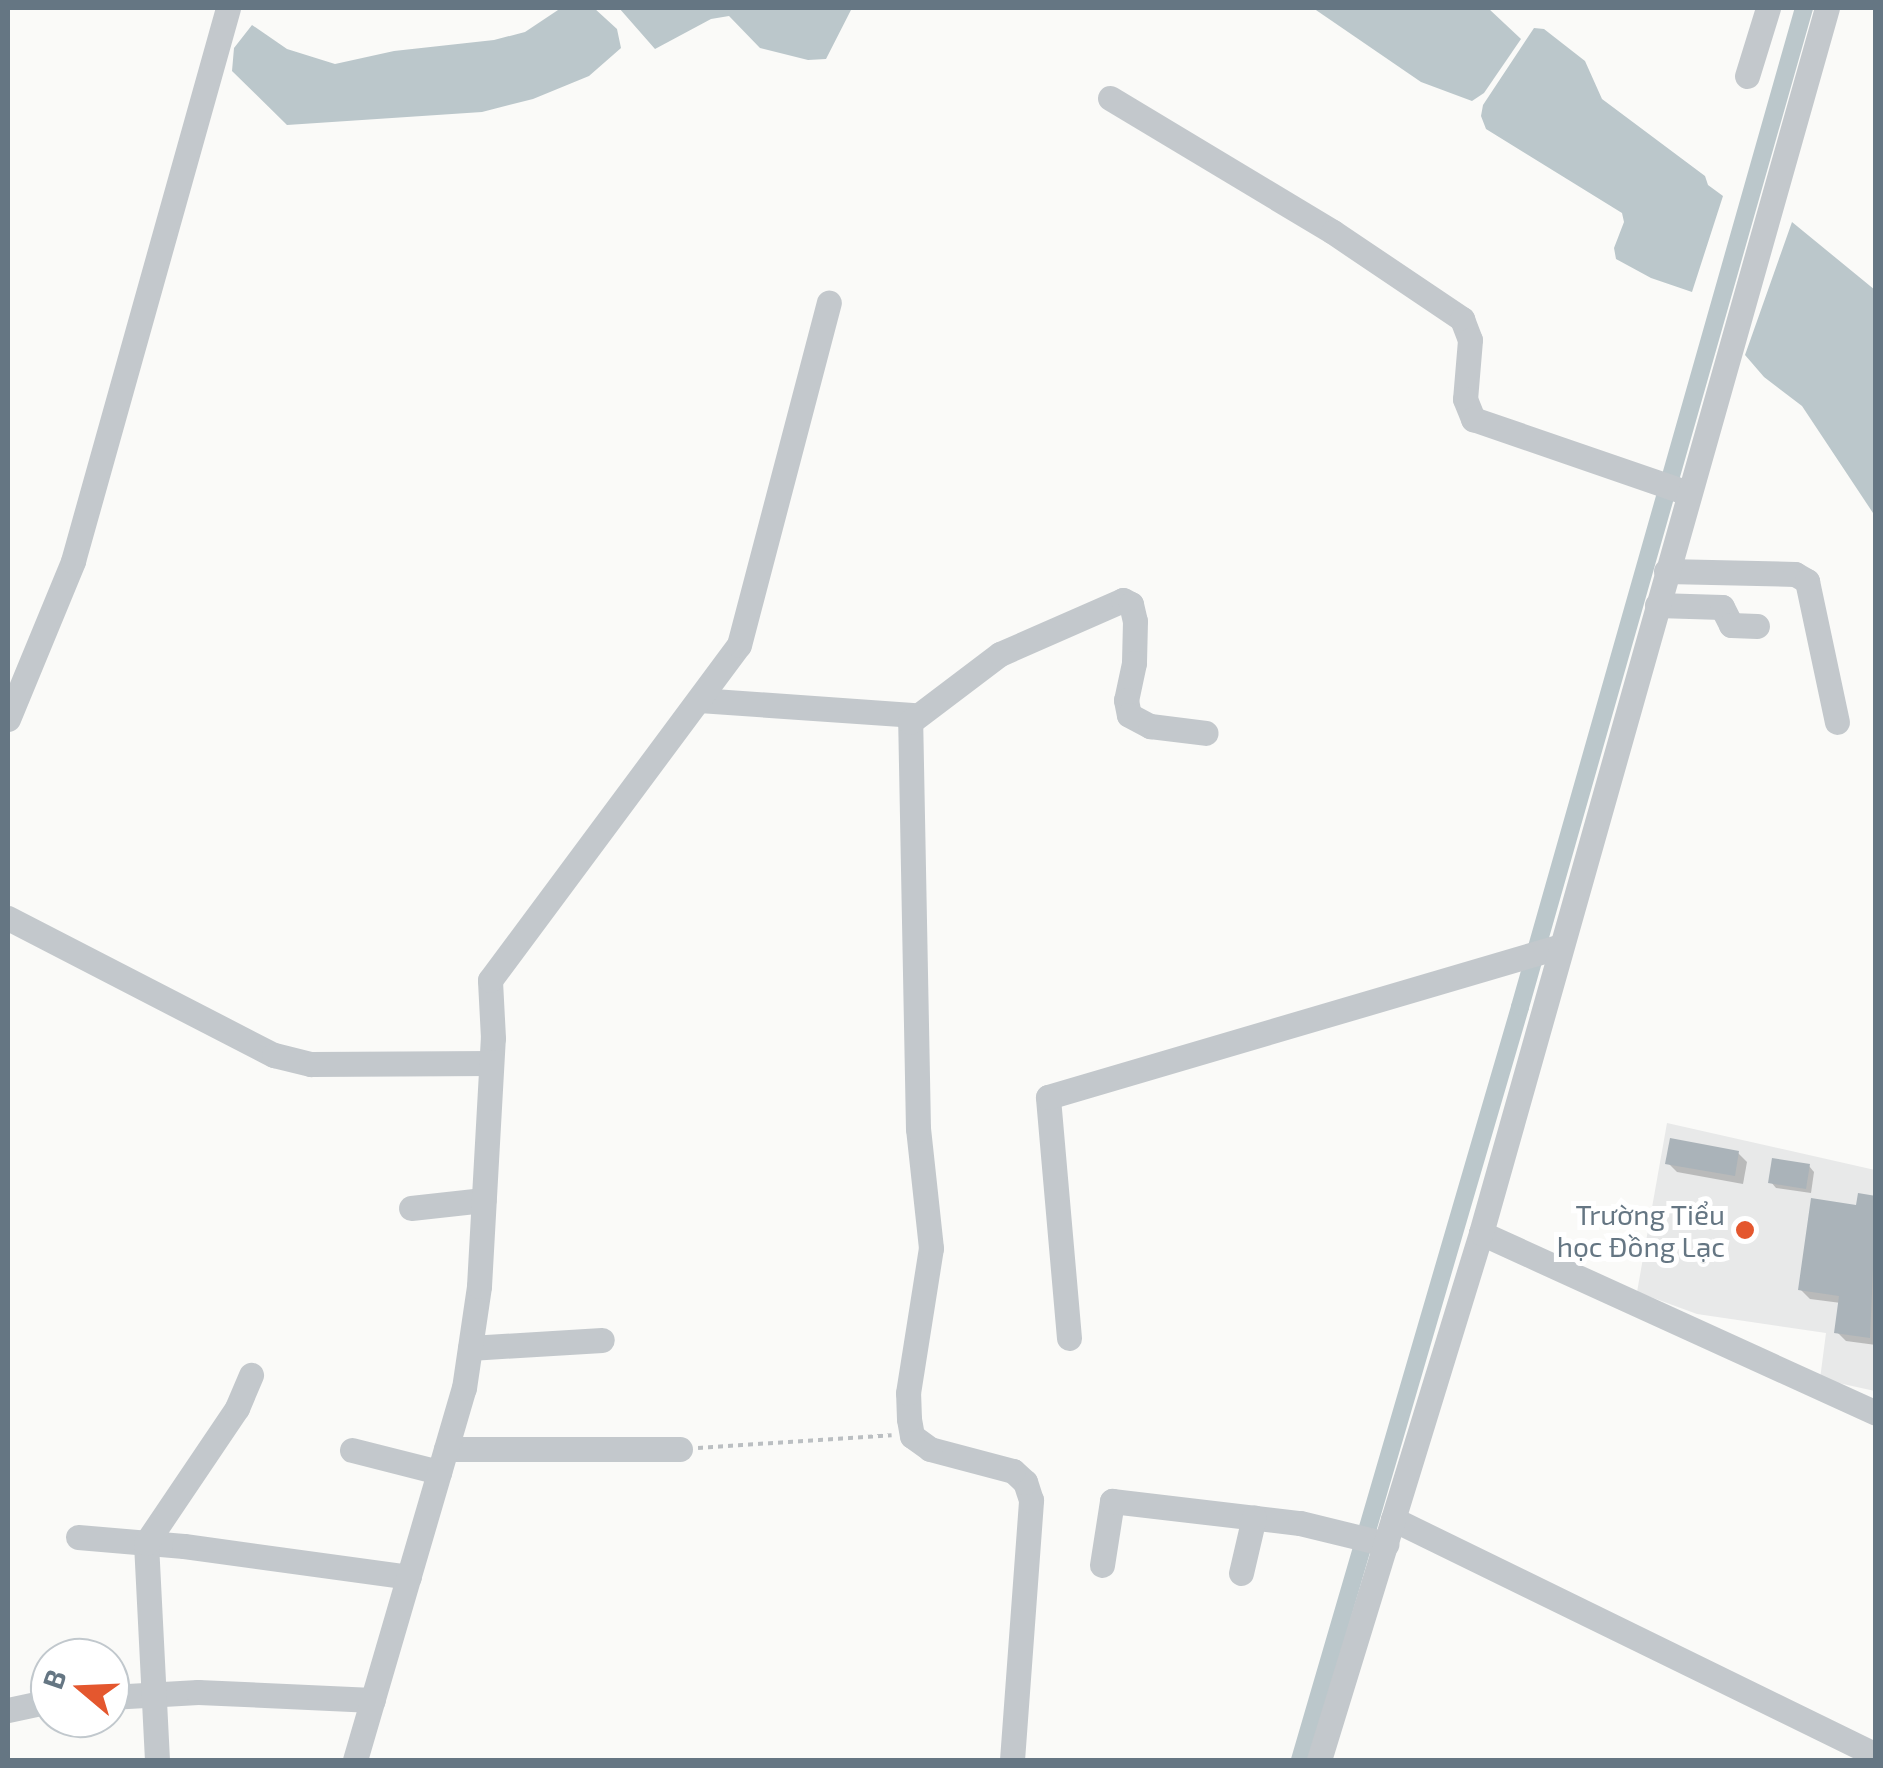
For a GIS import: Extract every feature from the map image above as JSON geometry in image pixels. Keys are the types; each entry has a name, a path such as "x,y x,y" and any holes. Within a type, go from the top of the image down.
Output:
{"street":[{"path":"8,719 73,562 228,8"},
{"path":"1747,76 1768,8"},
{"path":"1319,1760 1481,1234 1666,571 1675,488 1827,8"},
{"path":"1110,98 1332,232 1462,319 1470,340 1465,398 1473,419 1675,488"},
{"path":"356,1760 442,1461 470,1348 484,1200 491,1063 490,980 739,645 830,303"},
{"path":"1666,571 1795,574 1808,581 1837,722"},
{"path":"699,700 915,714 956,691 1000,654 1109,604 1128,602 1136,635 1126,700 1129,715 1141,724 1206,732"},
{"path":"1656,605 1722,607 1731,626 1757,626"},
{"path":"915,714 908,738 918,1129 931,1248 908,1392 912,1436 930,1449 1013,1470 1025,1482 1031,1500 1012,1760"},
{"path":"8,918 274,1056 311,1064 491,1063"},
{"path":"1069,1338 1048,1097 1561,946"},
{"path":"411,1208 484,1200"},
{"path":"1481,1234 1876,1413"},
{"path":"470,1348 602,1340"},
{"path":"158,1760 146,1543 237,1408 251,1375"},
{"path":"352,1450 442,1461 680,1450"},
{"path":"1102,1565 1112,1501 1389,1532 1876,1755"},
{"path":"1242,1573 1254,1517"},
{"path":"78,1536 409,1577"},
{"path":"130,1696 198,1692 373,1700"}],"path":[{"path":"680,1450 789,1439 912,1436"}],"shaded area":[{"path":"561,8 594,8 617,29 621,48 589,76 533,99 482,112 287,125 232,71 234,48 252,25 287,49 335,64 394,51 494,40 525,32"},
{"path":"619,8 852,8 826,59 808,60 760,48 729,16 711,19 655,49"},
{"path":"1313,8 1488,8 1521,39 1484,93 1472,101 1421,82"},
{"path":"1534,28 1544,29 1585,61 1602,99 1705,176 1708,185 1723,196 1692,292 1651,278 1616,259 1614,248 1624,222 1622,213 1486,129 1481,116 1483,105"},
{"path":"1792,222 1875,290 1875,516 1802,406 1764,377 1745,355"},
{"name":"Trường Tiểu học Đồng Lạc","path":"1667,1123 1875,1170 1875,1391 1820,1379 1826,1333 1697,1314 1637,1292"}],"building":[{"path":"1670,1138 1739,1151 1735,1176 1665,1164"},
{"path":"1772,1158 1810,1164 1806,1189 1768,1183"},
{"path":"1858,1193 1876,1196 1870,1338 1834,1333 1839,1296 1798,1290 1811,1198 1856,1205"}],"waterway":[{"path":"1300,1760 1520,1007 1804,8"}],"place":[{"name":"Trường Tiểu học Đồng Lạc","path":"1745,1230"}]}
